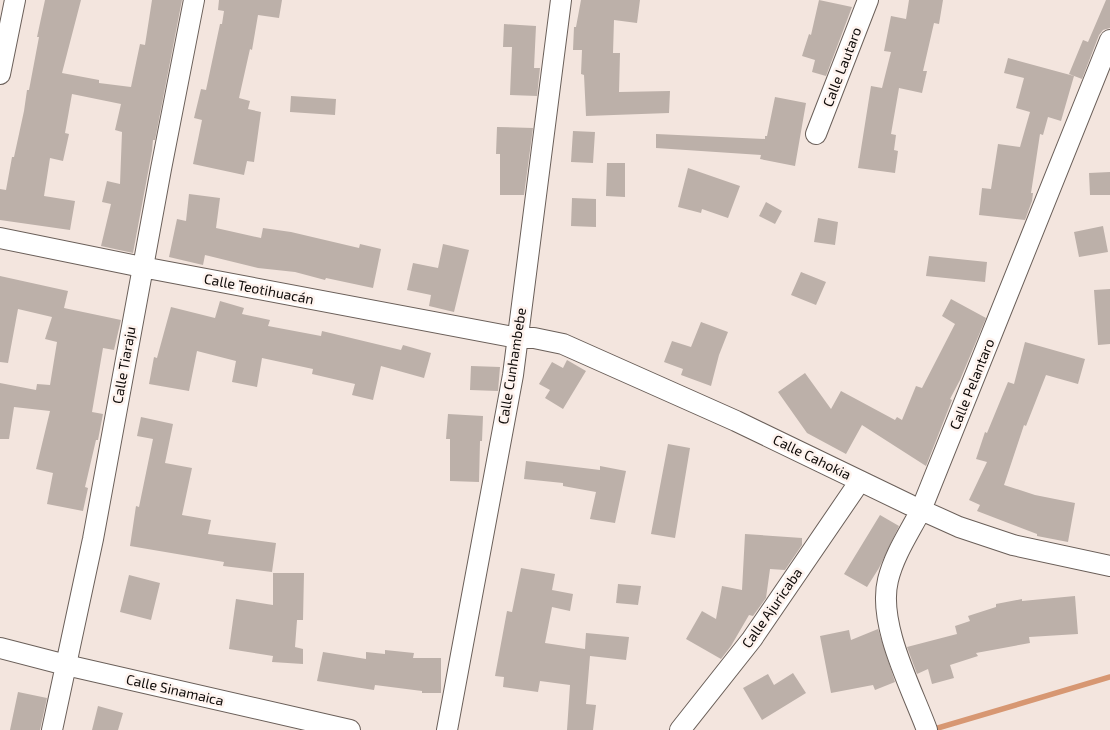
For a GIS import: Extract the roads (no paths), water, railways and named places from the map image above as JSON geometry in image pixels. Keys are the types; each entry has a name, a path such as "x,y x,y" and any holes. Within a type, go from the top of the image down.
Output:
{"street":[{"path":"0,74 14,0"},
{"name":"Calle Tiaraju","path":"52,730 93,539 142,267 194,0"},
{"name":"Calle Cunhambebe","path":"447,730 513,375 561,0"},
{"name":"Calle Lautaro","path":"816,134 868,0"},
{"name":"Calle Pelantaro","path":"927,730 896,652 889,623 886,598 888,581 893,563 921,510 1110,40"},
{"name":"Calle Teotihuacán","path":"0,238 142,267 518,338"},
{"name":"Calle Cahokia","path":"518,338 534,338 563,344 736,421 959,527 1013,545 1110,566"},
{"name":"Calle Ajuricaba","path":"680,730 752,638 860,481"},
{"name":"Calle Sinamaica","path":"0,648 350,730"}],"waterway":[{"path":"938,728 1110,677"}]}
